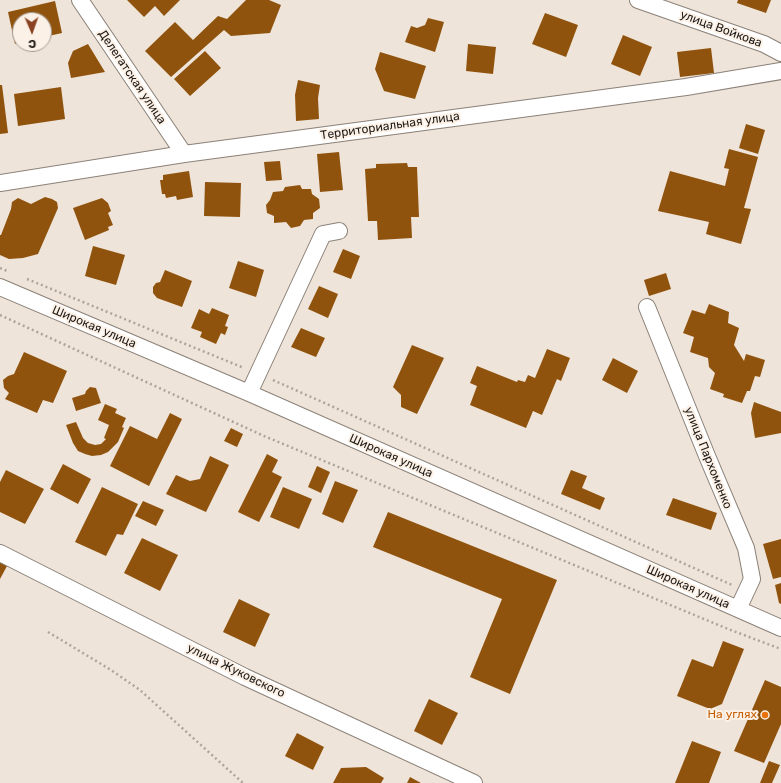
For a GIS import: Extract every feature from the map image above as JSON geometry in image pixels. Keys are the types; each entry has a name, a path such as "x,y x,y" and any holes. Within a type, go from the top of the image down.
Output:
{"street":[{"name":"Делегатская улица","path":"80,0 184,154"},
{"name":"улица Войкова","path":"638,0 764,44 781,53"},
{"name":"Территориальная улица","path":"0,183 184,154 686,87 781,71"},
{"path":"249,393 323,234 339,231"},
{"name":"Широкая улица","path":"0,287 249,393 781,628"},
{"name":"улица Пархоменко","path":"647,307 746,548 752,579 738,609"},
{"name":"улица Жуковского","path":"0,554 245,677 474,783"}],"path":[{"path":"0,268 7,271"},
{"path":"22,277 258,374 719,578 746,593"},
{"path":"0,315 264,436 728,629 781,649"},
{"path":"48,632 111,670 140,690 243,783"}],"building":[{"path":"127,0 180,0 164,16 155,6 144,17"},
{"path":"246,0 269,0 281,5 270,33 231,36 224,30 171,77 145,51 175,22 193,40 218,16 227,19"},
{"path":"738,0 771,0 766,13 737,3"},
{"path":"55,1 62,33 52,35 52,12 12,12 12,30 8,12"},
{"path":"545,13 578,25 566,57 532,44"},
{"path":"428,18 444,22 435,52 405,42 411,26 417,28 425,25"},
{"path":"623,35 652,47 640,76 611,64"},
{"path":"88,44 105,72 71,78 68,63 73,51"},
{"path":"468,44 496,47 493,74 466,71"},
{"path":"711,48 714,73 680,77 677,52"},
{"path":"205,51 221,68 190,96 174,79"},
{"path":"380,52 426,66 415,99 384,91 375,69"},
{"path":"298,80 320,85 318,98 319,119 296,121 295,95"},
{"path":"0,85 2,85 8,133 0,134"},
{"path":"61,87 65,119 18,126 14,94"},
{"path":"746,124 765,130 758,154 739,148"},
{"path":"729,149 758,157 744,208 751,209 741,244 706,234 709,222 658,211 670,171 725,186 729,169 724,168"},
{"path":"339,152 343,190 320,192 317,154"},
{"path":"280,161 282,180 266,181 264,162"},
{"path":"407,163 408,167 417,167 419,217 411,217 412,238 378,240 377,221 368,221 365,169 376,168 376,164"},
{"path":"189,171 193,197 177,200 176,196 166,198 165,194 162,194 160,180 163,180 163,175"},
{"path":"205,182 241,183 240,217 204,216"},
{"path":"300,185 302,189 311,189 312,194 319,199 320,208 313,213 313,219 304,220 300,226 291,228 286,222 274,223 274,216 267,213 266,205 273,192 283,191 285,187"},
{"path":"45,197 57,202 58,208 38,254 23,258 9,259 0,255 0,235 11,209 12,202 18,198 31,204"},
{"path":"102,198 108,203 111,211 108,213 113,225 108,227 109,230 85,240 73,208"},
{"path":"93,246 125,255 116,285 85,276"},
{"path":"343,249 360,256 351,279 333,272"},
{"path":"238,261 264,270 256,297 229,288"},
{"path":"165,270 192,281 182,307 157,298 153,293 153,287 156,283 160,282"},
{"path":"666,273 671,289 649,296 644,280"},
{"path":"319,286 338,294 328,318 308,309"},
{"path":"709,304 729,312 728,323 739,328 734,345 744,361 746,354 765,360 760,377 755,376 750,391 747,391 742,403 723,397 724,394 710,389 715,373 709,367 708,358 690,352 694,337 683,333 692,310 705,314"},
{"path":"212,308 229,315 225,326 228,327 225,335 221,333 216,344 200,337 202,332 191,328 199,309 209,314"},
{"path":"301,328 325,338 316,357 291,347"},
{"path":"412,345 444,358 417,414 401,407 401,395 393,387"},
{"path":"547,349 570,358 561,381 557,379 542,415 533,411 526,428 470,405 477,386 470,383 477,366 517,382 518,380 525,382 528,375 535,378"},
{"path":"24,352 67,371 53,403 43,400 37,413 5,399 9,393 4,388 3,380 14,374"},
{"path":"613,358 638,371 627,393 602,380"},
{"path":"90,387 96,388 101,403 76,411 72,398 85,394"},
{"path":"754,402 781,412 781,433 755,438 751,413"},
{"path":"105,404 117,409 115,413 126,418 122,427 124,428 118,442 108,452 101,455 92,456 78,451 66,425 76,422 83,438 88,443 95,445 101,444 106,439 104,438 109,425 98,420"},
{"path":"170,413 182,419 149,486 110,466 130,426 157,439"},
{"path":"231,428 243,434 237,447 224,441"},
{"path":"267,454 278,460 272,472 282,477 259,522 238,512"},
{"path":"210,456 229,465 206,512 166,494 176,475 190,481 200,479"},
{"path":"63,464 91,479 78,504 50,489"},
{"path":"317,466 330,472 321,493 308,487"},
{"path":"6,470 44,489 25,524 0,512 0,482"},
{"path":"571,470 587,476 582,488 605,498 600,510 561,494"},
{"path":"335,481 358,490 343,523 322,514"},
{"path":"102,487 138,504 123,535 117,534 106,556 75,542"},
{"path":"283,487 312,499 299,529 270,517"},
{"path":"673,498 717,513 711,530 666,515"},
{"path":"143,501 164,510 156,526 135,516"},
{"path":"388,512 557,580 510,694 470,677 502,599 373,547"},
{"path":"142,538 178,555 160,591 124,573"},
{"path":"781,539 781,577 773,579 763,544"},
{"path":"0,562 7,566 0,579"},
{"path":"781,583 781,604 779,603 775,585"},
{"path":"239,599 270,614 255,647 223,632"},
{"path":"723,641 744,649 722,704 710,709 677,696 692,659 713,667"},
{"path":"765,680 781,687 781,724 764,763 734,751"},
{"path":"429,699 458,713 442,745 414,731"},
{"path":"297,733 324,747 313,770 285,756"},
{"path":"692,741 721,752 709,783 675,783"},
{"path":"769,761 780,765 772,783 760,783"},
{"path":"366,767 384,778 381,783 333,783 341,768"},
{"path":"410,777 421,783 407,783"}],"place":[{"name":"На углях","path":"765,715"}]}
